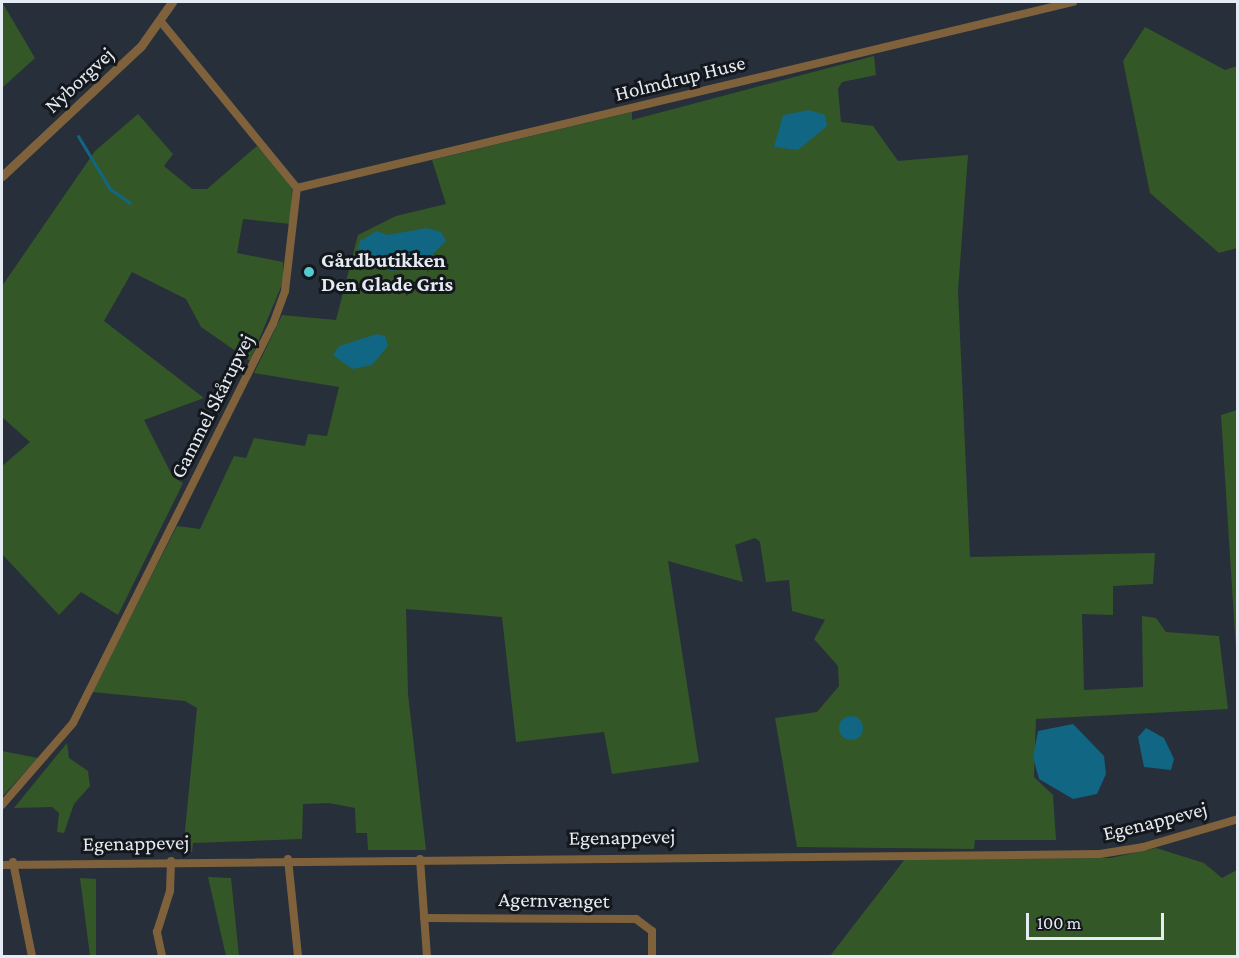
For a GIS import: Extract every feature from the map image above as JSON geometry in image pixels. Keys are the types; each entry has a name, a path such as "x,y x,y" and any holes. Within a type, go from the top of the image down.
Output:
{"street":[{"name":"Nyborgvej","path":"2,176 161,22 172,2"},
{"name":"Holmdrup Huse","path":"297,188 1072,2"},
{"path":"161,22 297,188"},
{"name":"Gammel Skårupvej","path":"2,806 73,723 273,324 285,291 297,188"},
{"name":"Egenappevej","path":"2,865 13,862 288,859 1100,854 1143,847 1238,819"},
{"path":"288,859 298,957"},
{"path":"420,859 427,957"},
{"path":"162,957 157,932 170,891 171,861"},
{"path":"13,862 32,957"},
{"name":"Agernvænget","path":"424,918 636,919 652,930 652,957"}],"green space":[{"path":"2,2 35,58 2,88"},
{"path":"1145,27 1225,70 1237,66 1237,248 1219,253 1150,193 1123,61"},
{"path":"874,56 876,75 842,82 838,89 841,122 873,126 898,161 968,155 958,291 970,557 1155,553 1153,584 1113,586 1113,615 1082,614 1084,690 1143,687 1142,616 1156,618 1166,632 1219,636 1228,709 1036,719 1034,777 1053,795 1056,840 975,840 974,849 797,847 775,718 817,712 839,686 838,666 814,639 825,620 792,611 789,580 766,582 760,542 755,538 735,545 743,582 668,561 699,762 612,774 604,732 516,742 502,617 406,609 408,694 426,850 368,850 367,833 356,833 355,808 329,803 303,804 302,839 193,843 192,852 183,851 197,708 185,701 92,692 177,526 200,529 234,456 246,458 254,438 305,446 308,434 327,436 339,387 254,373 282,315 336,320 358,235 396,216 446,204 432,160 632,112 632,120"},
{"path":"138,114 173,154 164,166 192,189 207,189 257,146 292,185 291,224 243,219 237,253 283,262 283,282 250,361 201,327 186,299 132,272 104,321 204,398 144,420 173,477 183,483 118,615 81,592 59,615 2,554 2,466 30,442 2,417 2,286 95,151"},
{"path":"1238,410 1237,665 1221,415"},
{"path":"67,743 69,758 88,771 90,786 74,804 64,833 57,832 59,813 52,807 14,808"},
{"path":"2,751 38,758 2,797"},
{"path":"1156,848 1204,863 1222,878 1237,870 1237,956 830,956 905,859 1111,858"},
{"path":"208,877 231,878 239,956 226,956"},
{"path":"80,878 96,879 96,956 90,956"}],"water":[{"path":"809,110 825,115 827,126 798,150 774,147 783,115"},
{"path":"427,228 441,232 446,241 426,261 405,269 391,271 358,249 360,241 377,231 387,235"},
{"path":"377,334 385,336 388,346 372,365 352,369 333,355 339,346"},
{"path":"851,716 860,719 863,728 860,737 851,740 842,737 839,728 842,719"},
{"path":"1073,724 1104,756 1106,774 1097,794 1073,799 1039,779 1033,757 1038,731"},
{"path":"1146,728 1164,738 1174,759 1171,770 1144,767 1138,737"}],"waterway":[{"path":"78,136 110,189 130,203"}],"place":[{"name":"Gårdbutikken Den Glade Gris","path":"309,272"}]}
